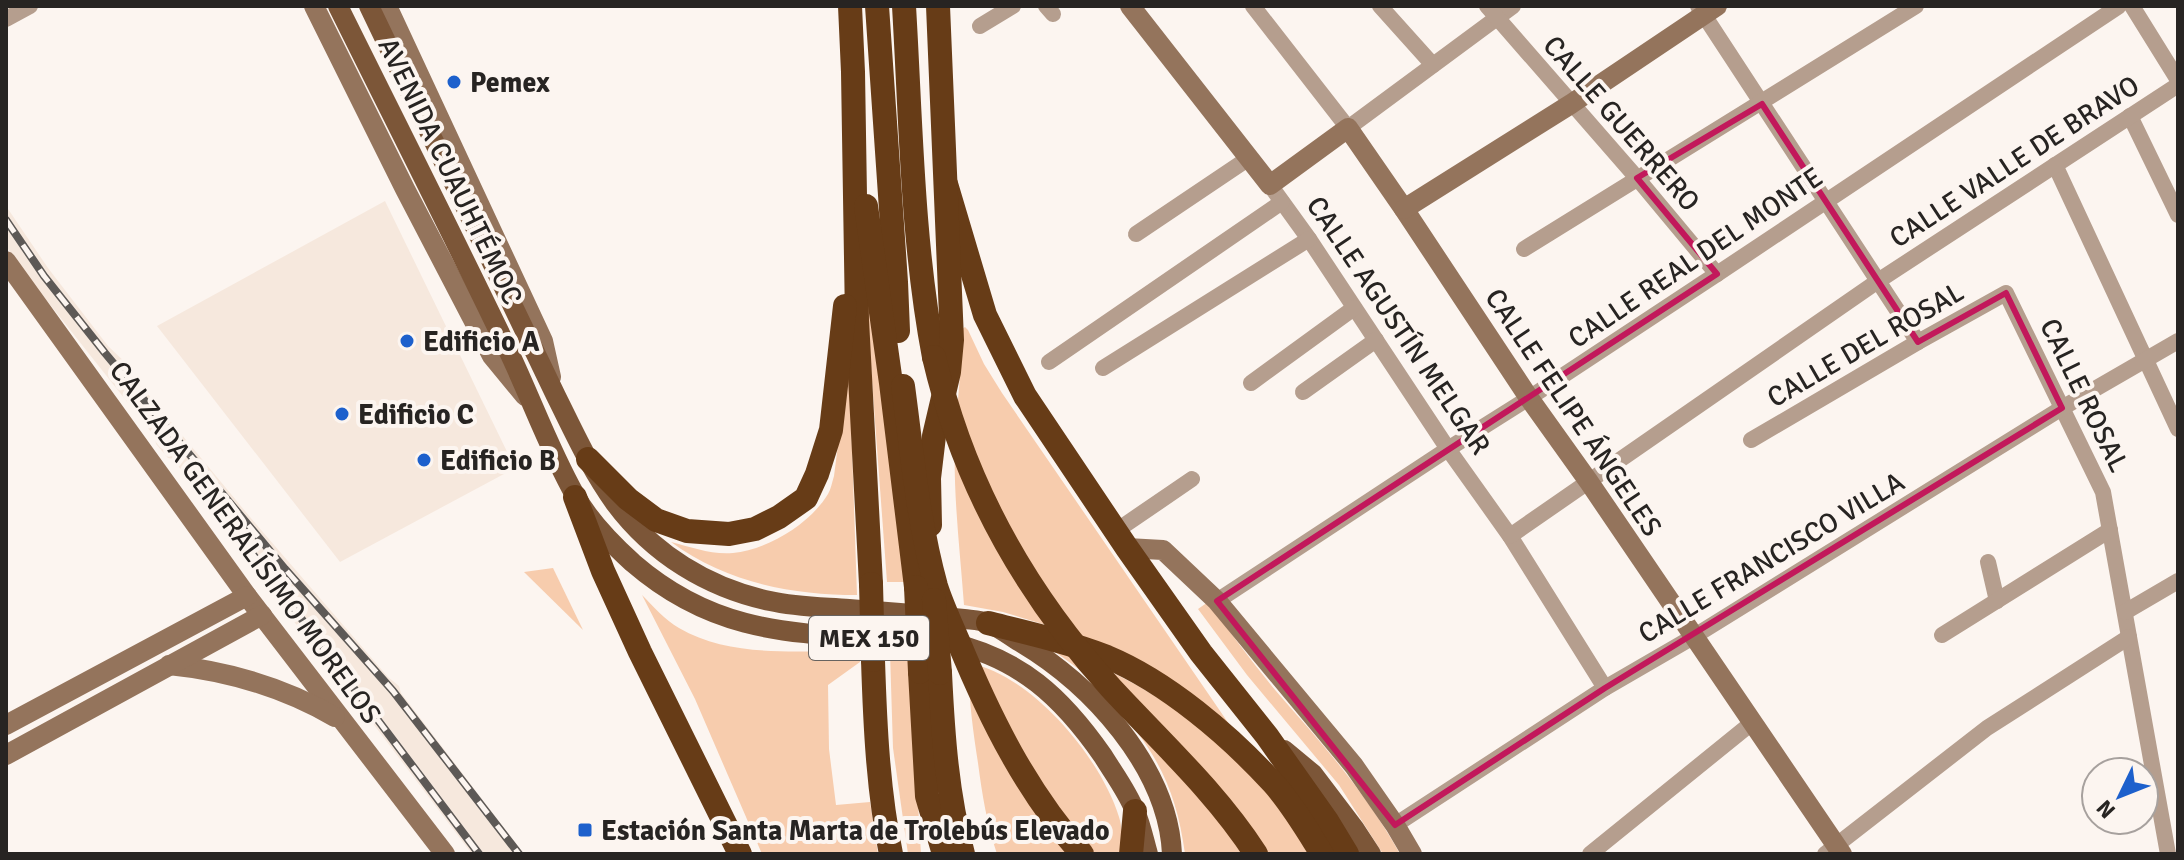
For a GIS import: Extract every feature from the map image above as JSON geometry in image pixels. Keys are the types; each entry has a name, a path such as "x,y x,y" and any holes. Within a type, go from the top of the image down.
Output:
{"highway":[{"path":"850,6 854,220 874,700 891,854"},
{"path":"877,6 898,342 929,589"},
{"path":"904,6 919,262 925,312 945,403 966,461 1007,547 1060,625 1094,668 1204,787 1256,854"},
{"path":"930,854 927,796 929,478 952,340 938,6"},
{"path":"854,149 870,224 929,589 1005,742 1036,795 1082,854"},
{"path":"946,184 971,274 995,338 1025,396 1201,653 1267,736 1347,854"},
{"path":"588,459 628,499 656,520 687,531 729,534 755,529 806,498 831,430 854,220"},
{"path":"575,497 603,571 640,652 740,854"},
{"path":"988,623 1053,639 1108,658 1189,706 1274,784 1322,854"},
{"path":"930,672 951,802 963,854"},
{"path":"927,796 944,854"},
{"path":"1131,854 1135,811"}],"main road":[{"name":"AVENIDA CUAUHTÉMOC","path":"338,6 509,353 575,497 603,533 634,563 672,592 711,613 738,622 838,636 945,641 1001,660 1036,681 1064,705 1091,739 1119,780 1135,811 1148,854"},
{"name":"AVENIDA CUAUHTÉMOC","path":"369,6 588,459 615,502 639,530 688,571 721,587 772,602 988,623 1032,649 1095,700 1121,731 1146,769 1161,804 1172,854"},
{"path":"1267,736 1313,774 1371,854"}],"street":[{"path":"6,19 30,6"},
{"name":"AVENIDA CUAUHTÉMOC","path":"314,6 492,356 533,405"},
{"name":"AVENIDA CUAUHTÉMOC","path":"387,6 543,341 556,396"},
{"path":"980,26 1013,6"},
{"name":"CALLE AGUSTÍN MELGAR","path":"1130,6 1309,239 1448,449 1510,536 1605,688"},
{"name":"CALLE FELIPE ÁNGELES","path":"1253,6 1348,128 1404,209 1529,398 1753,722 1834,851"},
{"path":"1380,6 1433,65"},
{"path":"1049,362 1276,193 1348,128 1433,65 1492,12 1513,6"},
{"path":"1524,249 1916,6"},
{"name":"CALLE REAL DEL MONTE","path":"1217,601 2119,6"},
{"path":"2132,6 2178,82"},
{"path":"1404,209 1571,104 1706,9 1762,104 1918,342"},
{"name":"CALLE GUERRERO","path":"1492,12 1717,274"},
{"name":"CALLE VALLE DE BRAVO","path":"1510,536 1878,281 2178,82"},
{"path":"2130,116 2178,215"},
{"path":"1136,234 1249,158"},
{"path":"2055,165 2178,429"},
{"path":"1103,368 1309,239"},
{"name":"CALZADA GENERALÍSIMO MORELOS","path":"6,261 247,596 445,854"},
{"name":"CALLE DEL ROSAL","path":"1751,440 2006,293"},
{"name":"CALLE ROSAL","path":"2006,293 2103,492 2168,854"},
{"path":"1251,383 1354,308"},
{"path":"1303,392 1376,340"},
{"name":"CALLE FRANCISCO VILLA","path":"1395,825 1605,688 1693,637 2062,408 2178,341"},
{"path":"1122,540 1192,479"},
{"path":"1942,635 2110,530"},
{"path":"1122,540 1163,550 1217,601 1354,766 1412,854"},
{"path":"1988,562 1997,601"},
{"path":"2125,612 2178,581"},
{"path":"6,725 247,596"},
{"path":"6,755 262,615"},
{"path":"1834,851 1987,728 2129,637"},
{"path":"169,665 214,671 258,682 301,699 342,721"},
{"path":"1590,854 1753,722"}],"highlighted area":[{"path":"1762,104 1918,342 2006,293 2062,408 1605,688 1395,825 1217,601 1717,274 1637,178"}],"shaded area":[{"path":"385,201 515,468 340,562 157,326"},
{"path":"6,206 48,268 108,346 129,366 133,376 250,517 399,686 401,693 524,854 472,854 173,459 168,458 156,444 155,437 21,268 6,246"},
{"path":"866,262 906,582 887,582"},
{"path":"965,327 1002,393 1229,724 1059,629 1003,612 964,605 955,440 962,329"},
{"path":"849,360 857,595 808,592 760,584 714,567 671,542 717,553 746,551 786,534 820,505 828,494 834,476"},
{"path":"553,568 583,630 524,572"},
{"path":"642,595 679,628 721,645 767,651 860,651 860,662 828,685 829,749 836,805 870,802 878,854 762,854 695,699"},
{"path":"1208,602 1267,680 1358,789 1400,854 1383,854 1339,785 1247,675 1198,609"},
{"path":"1046,646 1080,658 1145,690 1204,731 1257,780 1311,854 1185,854 1169,788 1138,733 1092,681"},
{"path":"890,653 909,654 921,854 908,854 893,748"},
{"path":"969,663 993,671 1039,701 1080,746 1097,770 1119,817 1120,854 997,854 980,775 971,713"}],"railway":[{"path":"6,220 44,276 105,353 285,569 393,691 519,854"},
{"path":"196,479 479,854"}],"place":[{"name":"Pemex","path":"454,82"},
{"name":"Edificio A","path":"407,341"},
{"name":"Edificio C","path":"342,414"},
{"name":"Edificio B","path":"424,460"},
{"name":"Estación Santa Marta de Trolebús Elevado","path":"585,830"}]}
